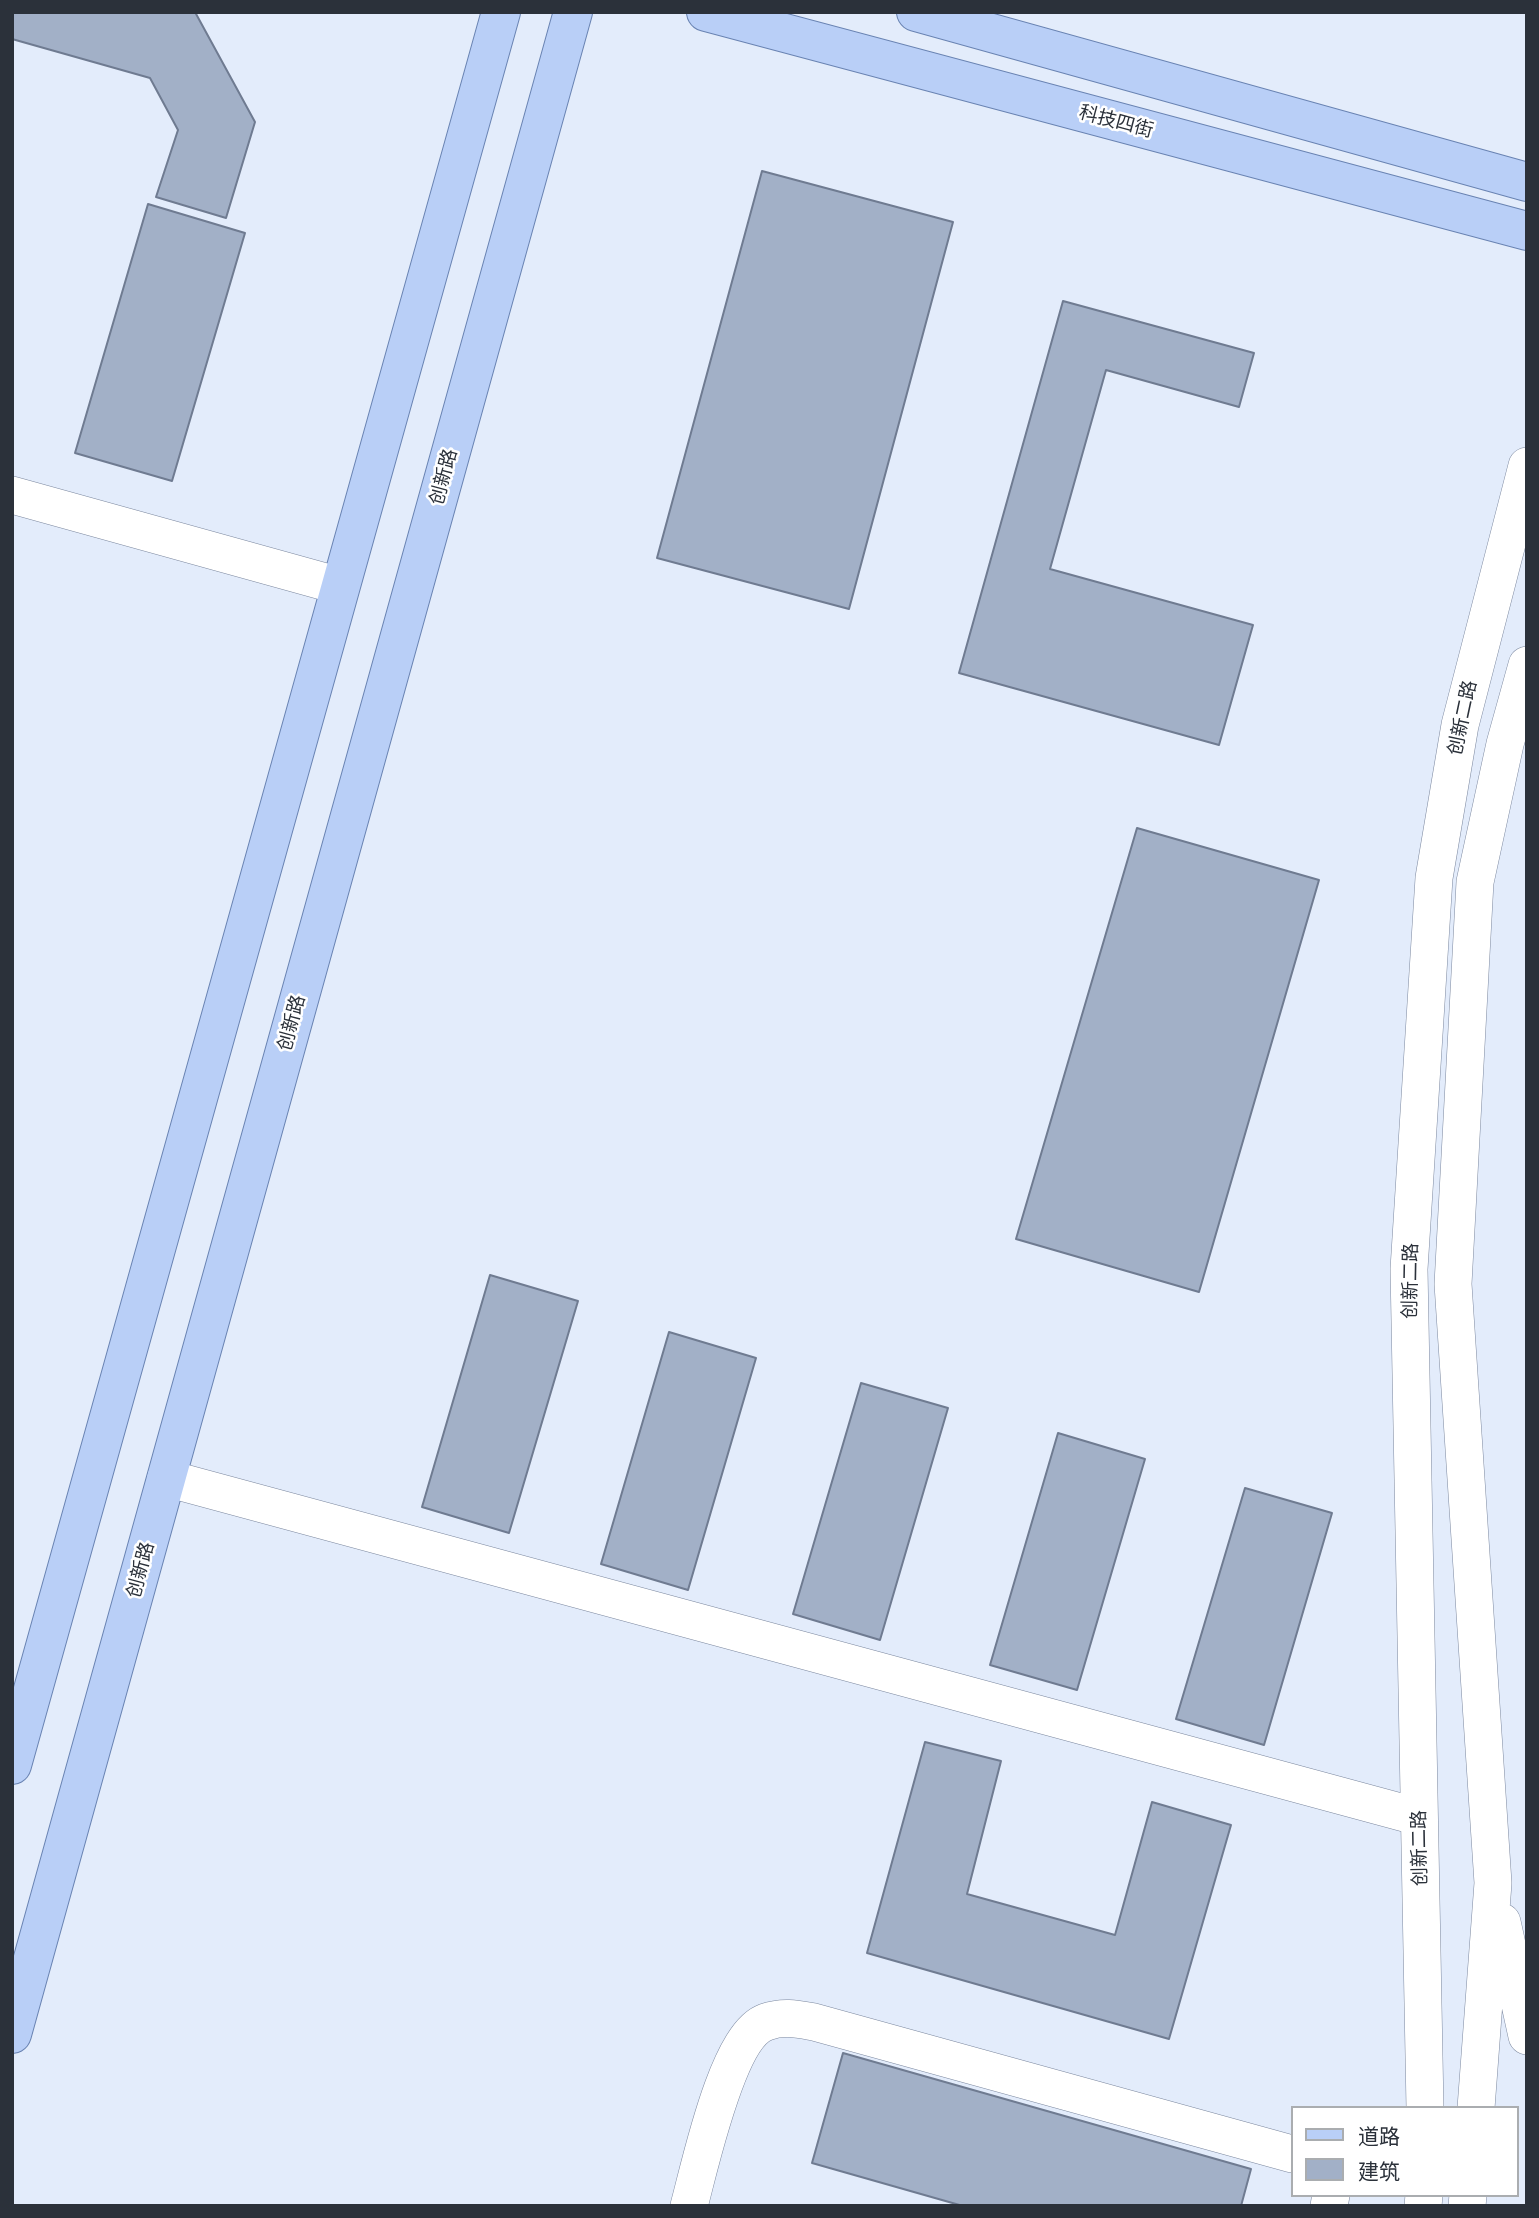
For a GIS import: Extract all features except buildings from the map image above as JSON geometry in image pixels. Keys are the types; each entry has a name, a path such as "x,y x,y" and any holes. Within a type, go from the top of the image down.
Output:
{"main road":[{"path":"12,1765 501,12"},
{"name":"创新路","path":"12,2034 573,12"},
{"name":"科技四街","path":"706,12 1527,231"},
{"path":"916,12 1527,182"}],"street":[{"name":"创新二路","path":"1425,2106 1409,1269 1434,878 1460,725 1527,466"},
{"path":"12,495 340,586"},
{"path":"1476,2106 1493,1883 1453,1284 1475,882 1505,744 1527,666"},
{"path":"166,1478 1419,1817"},
{"path":"1493,1883 1527,2036"},
{"path":"689,2206 726,2075 748,2038 764,2022 788,2017 1290,2153"}]}
